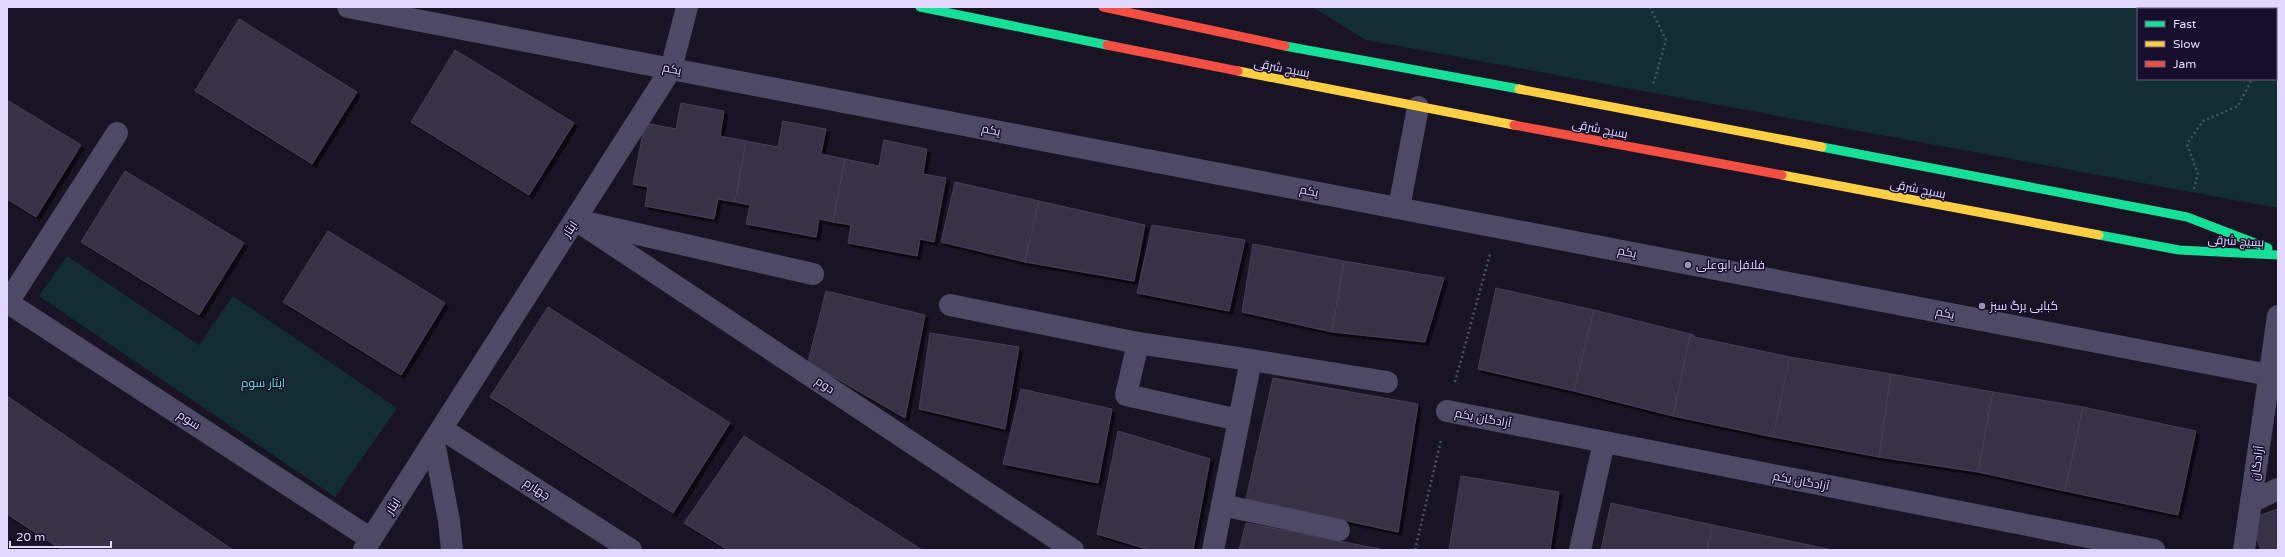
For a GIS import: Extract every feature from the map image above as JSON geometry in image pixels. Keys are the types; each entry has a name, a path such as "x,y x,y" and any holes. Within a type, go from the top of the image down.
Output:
{"main road":[{"name":"بسیج شرقی","path":"920,7 1418,107 2179,250 2278,254"},
{"name":"بسیج شرقی","path":"1103,7 1300,53 1644,112 2187,217 2278,254"},
{"path":"1294,83 1297,69"}],"street":[{"name":"یکم","path":"348,7 2269,375"},
{"name":"ایثار","path":"368,545 671,69 687,7"},
{"path":"1400,208 1418,107"},
{"path":"7,302 117,133"},
{"path":"576,220 813,274"},
{"name":"دوم","path":"576,220 1073,550"},
{"name":"سوم","path":"7,302 368,545"},
{"path":"950,305 1138,343 1387,382"},
{"name":"آزادگان","path":"2244,550 2278,316"},
{"path":"1138,343 1126,395 1239,420"},
{"path":"1213,550 1251,360"},
{"name":"آزادگان یکم","path":"1447,411 2154,550"},
{"path":"438,435 452,550"},
{"name":"چهارم","path":"438,435 631,550"},
{"path":"1580,550 1604,442"},
{"path":"2251,502 2278,489"},
{"path":"1222,505 1339,530"}],"path":[{"path":"1644,112 1666,40 1650,7"},
{"path":"2187,217 2198,174 2187,144 2203,121 2238,106 2251,80"}],"green space":[{"path":"1312,7 2176,8 2137,8 2137,80 2277,80 2278,27 2278,208 1366,40"},
{"name":"ایثار سوم","path":"67,256 199,345 233,296 397,408 335,497 39,296"}],"building":[{"path":"239,19 357,92 312,164 195,91"},
{"path":"455,50 574,123 529,195 411,122"},
{"path":"7,100 81,145 36,217 7,199"},
{"path":"681,103 724,111 720,136 746,141 735,202 718,199 714,219 645,206 648,187 633,184 645,123 676,129"},
{"path":"783,121 826,129 821,154 845,159 833,222 819,219 816,237 746,224 750,205 735,202 746,141 778,147"},
{"path":"884,140 927,149 923,174 946,178 934,242 920,239 917,256 848,243 851,225 833,222 845,159 879,166"},
{"path":"125,171 244,243 199,315 81,242"},
{"path":"955,182 1039,201 1025,262 941,242"},
{"path":"1039,201 1145,225 1134,281 1025,262"},
{"path":"1152,225 1245,240 1229,311 1137,293"},
{"path":"328,231 445,303 401,375 283,302"},
{"path":"1253,244 1344,261 1332,332 1242,312"},
{"path":"1344,261 1444,278 1425,342 1332,332"},
{"path":"1496,288 1594,310 1574,391 1478,369"},
{"path":"826,291 925,315 905,418 808,362"},
{"path":"548,307 730,423 673,513 490,397"},
{"path":"1594,310 1694,335 1690,336 1673,416 1574,391"},
{"path":"930,333 1019,347 1005,429 919,409"},
{"path":"1690,336 1790,357 1773,437 1673,416"},
{"path":"1790,357 1891,374 1879,457 1773,437"},
{"path":"1891,374 1993,392 1978,472 1879,457"},
{"path":"1273,378 1418,404 1398,532 1246,499"},
{"path":"1021,389 1112,409 1098,483 1003,464"},
{"path":"1993,392 2083,407 2065,491 1978,472"},
{"path":"7,396 233,550 62,550 7,514"},
{"path":"2083,407 2196,431 2178,515 2065,491"},
{"path":"1118,431 1210,459 1193,550 1150,550 1097,534"},
{"path":"744,436 922,550 728,550 684,523"},
{"path":"1461,476 1559,492 1550,550 1449,550"},
{"path":"1611,503 1713,525 1707,550 1601,550"},
{"path":"2278,509 2278,550 2261,550 2249,519"},
{"path":"1246,523 1380,549 1380,550 1239,550"},
{"path":"1713,525 1809,545 1808,550 1707,550"},
{"path":"1809,545 1832,550 1808,550"}],"traffic: fast":[{"path":"920,7 1107,45"},
{"path":"1285,46 1519,89"},
{"path":"1822,147 2187,217 2268,248"},
{"path":"2099,235 2179,250 2278,255"}],"traffic: slow":[{"path":"1238,71 1514,125"},
{"path":"1519,89 1822,147"},
{"path":"1782,175 2099,235"}],"traffic: jam":[{"path":"1103,7 1285,46"},
{"path":"1107,45 1238,71"},
{"path":"1514,125 1782,175"}],"place":[{"name":"فلافل ابوعلی","path":"1688,265"},
{"name":"کبابی برگ سبز","path":"1982,306"}]}
